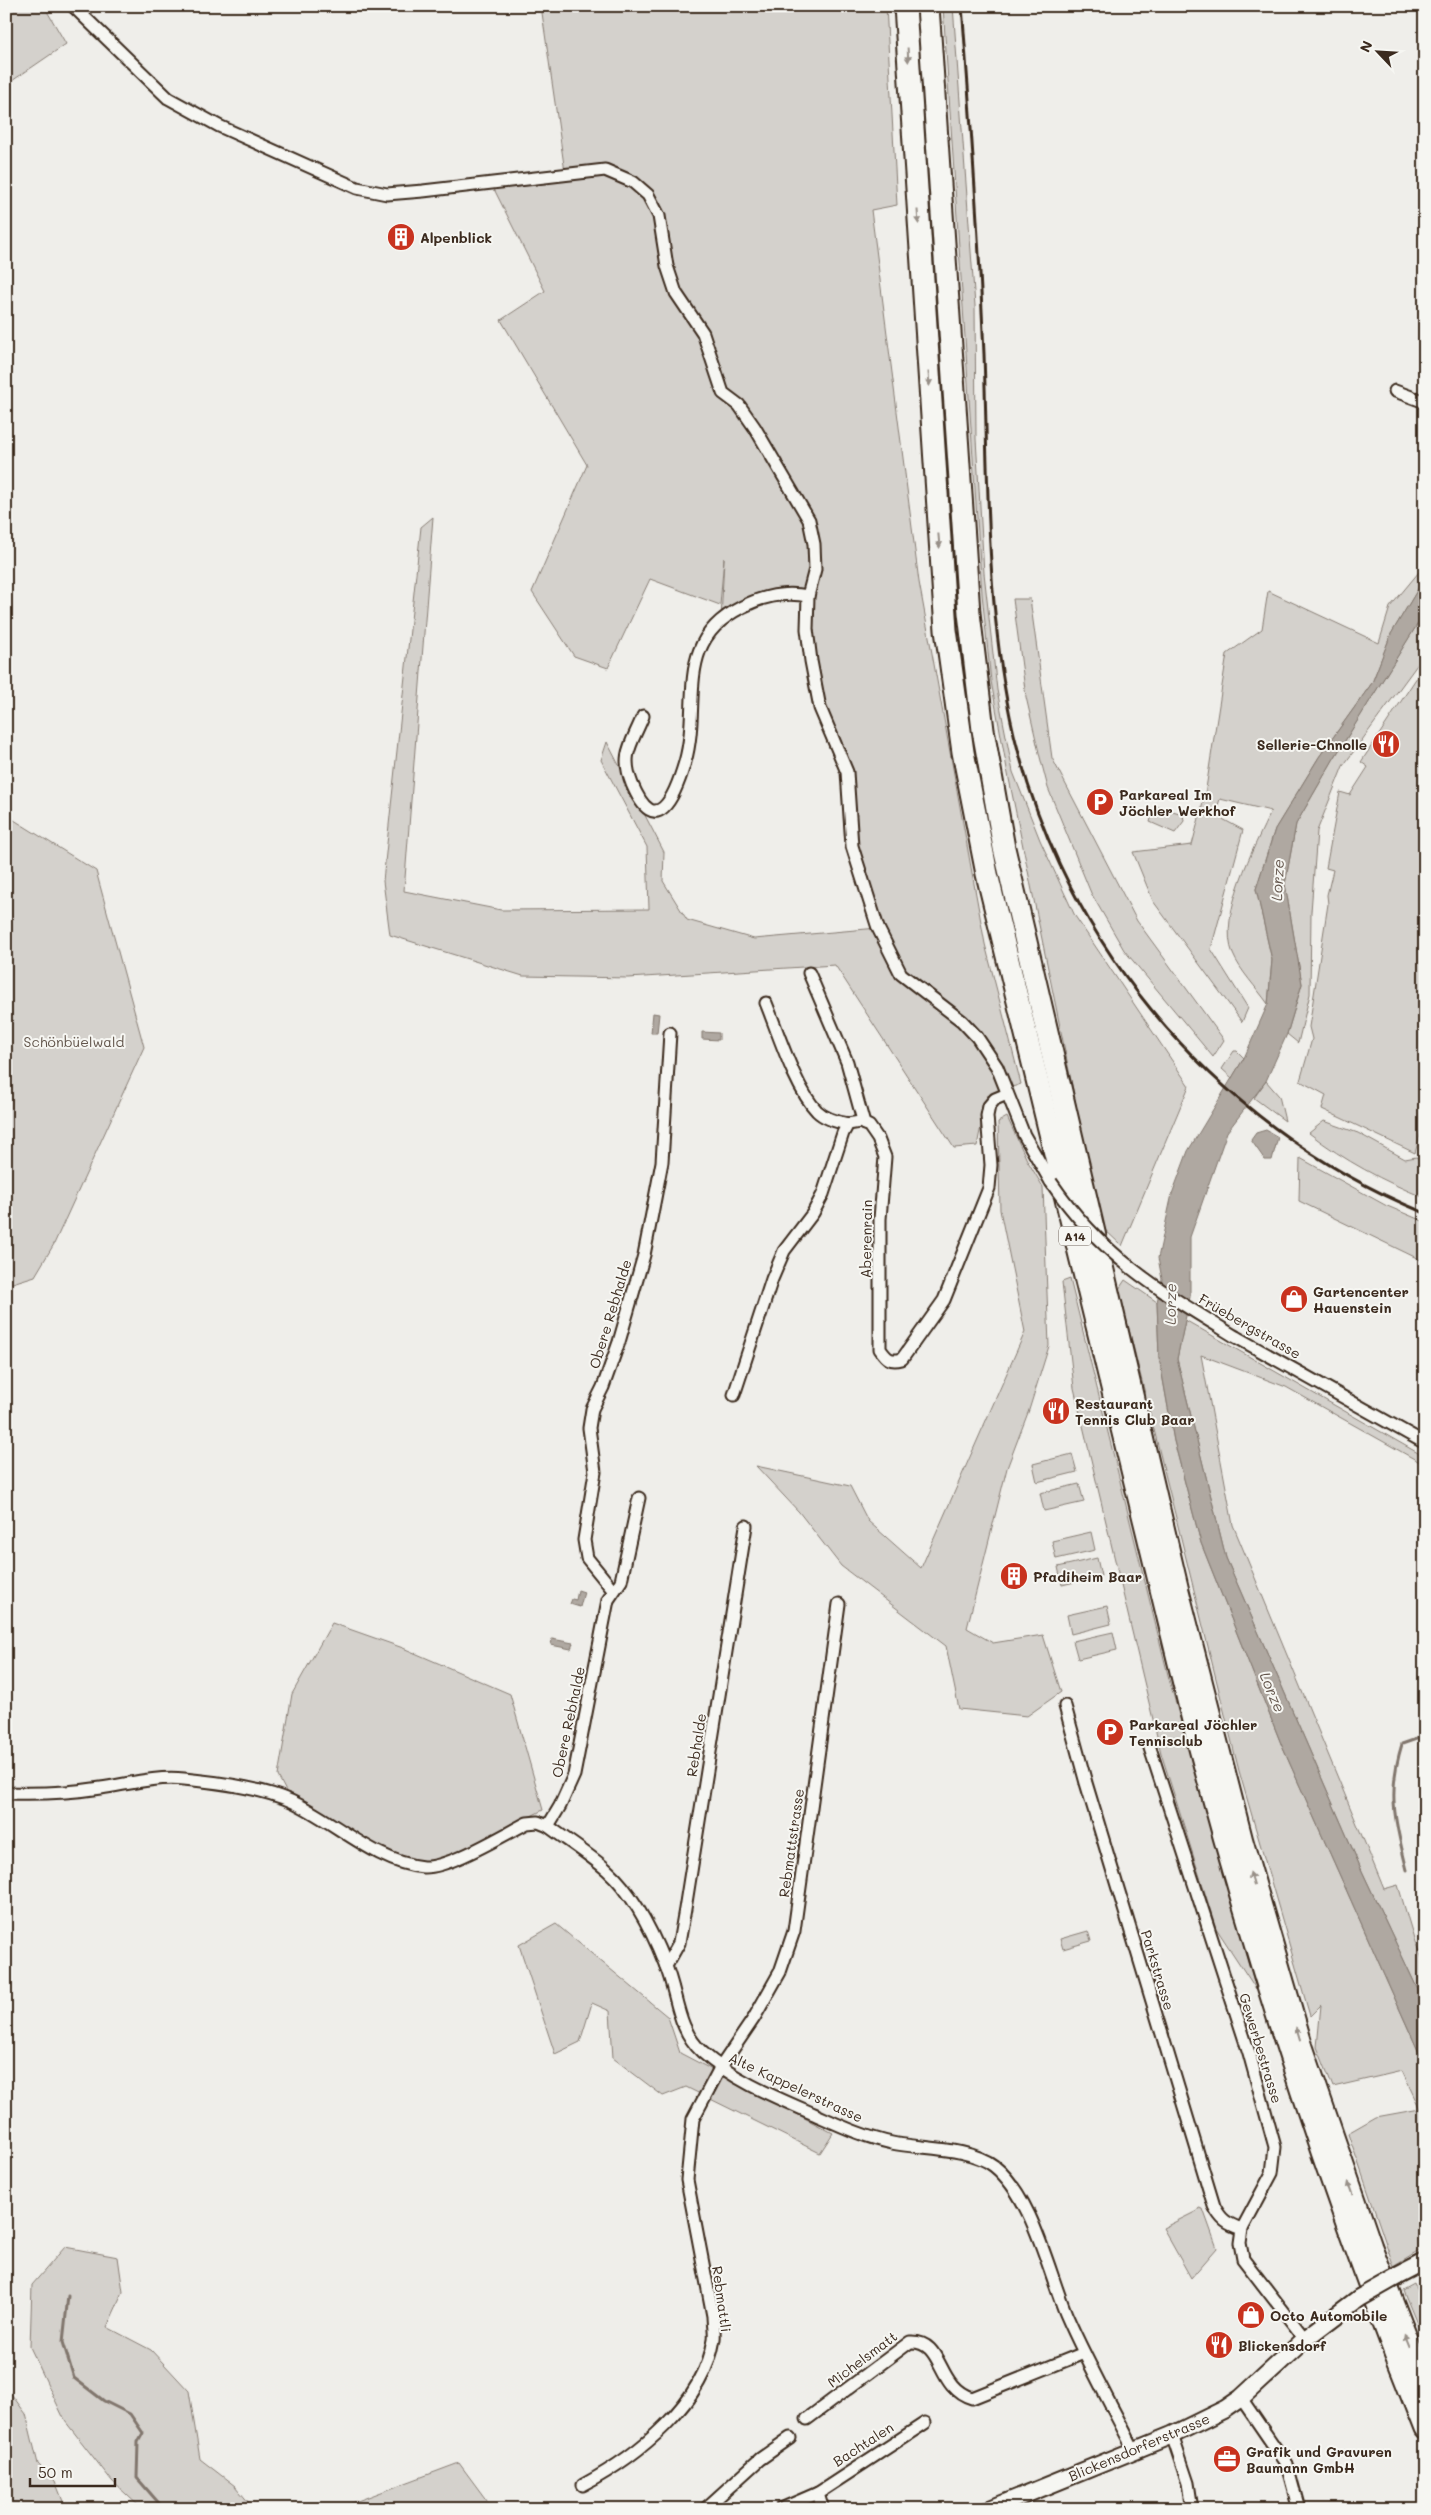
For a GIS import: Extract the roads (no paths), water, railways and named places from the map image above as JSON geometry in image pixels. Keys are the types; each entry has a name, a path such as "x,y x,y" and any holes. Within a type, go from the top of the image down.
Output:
{"highway":[{"name":"A14","path":"905,6 946,630 962,744 982,851 1188,1701 1229,1856 1272,2004 1320,2151 1378,2311 1425,2429"},
{"name":"A14","path":"928,6 969,613 983,730 1003,840 1180,1600 1237,1823 1305,2056 1372,2247 1425,2386"}],"street":[{"name":"Früebergstrasse","path":"73,6 168,98 219,126 357,188 387,194 605,170 633,182 648,195 659,216 668,266 676,293 703,333 723,393 739,405 755,428 809,520 814,544 815,569 808,596 807,629 820,708 847,772 852,846 878,928 901,974 913,986 962,1021 977,1037 997,1067 1024,1135 1051,1182 1090,1232 1136,1274 1236,1337 1425,1443"},
{"path":"1395,391 1425,402"},
{"path":"644,716 627,754 626,768 639,800 648,810 657,811 666,806 685,761 690,737 692,676 698,653 703,643 721,621 755,600 793,593 808,596"},
{"path":"809,974 847,1062 864,1124"},
{"path":"766,1002 805,1096 818,1112 836,1122 848,1124 860,1122 864,1124"},
{"name":"Obere Rebhalde","path":"613,1590 587,1558 584,1540 595,1472 588,1428 592,1409 603,1387 619,1342 644,1254 662,1162 670,1034"},
{"name":"Aberenrain","path":"864,1124 869,1126 878,1139 885,1157 880,1219 880,1349 886,1358 894,1361 902,1359 944,1300 989,1188 991,1165 987,1116 989,1106 995,1099 1007,1094"},
{"path":"734,1395 772,1279 784,1251 813,1213 823,1194 843,1133 848,1124"},
{"name":"Obere Rebhalde","path":"548,1826 560,1806 574,1774 608,1600 613,1590 621,1581 639,1498"},
{"name":"Rebhalde","path":"666,1966 679,1943 686,1909 746,1526"},
{"name":"Rebmattstrasse","path":"720,2068 754,2018 780,1972 794,1931 839,1604"},
{"name":"Parkstrasse","path":"1065,1706 1086,1783 1214,2206 1220,2218 1228,2224 1242,2229"},
{"name":"Gewerbestrasse","path":"1150,1748 1249,2053 1275,2147 1272,2173 1242,2229 1240,2244 1246,2265 1305,2339"},
{"path":"6,1792 60,1794 157,1779 182,1779 227,1785 291,1801 392,1859 424,1867 446,1863 527,1823 538,1822 548,1826"},
{"name":"Alte Kappelerstrasse","path":"548,1826 607,1870 624,1888 650,1930 666,1966 677,2010 686,2031 698,2049 720,2068 782,2100 873,2138 974,2156 995,2167 1013,2189 1029,2216 1084,2353 1134,2450"},
{"name":"Rebmattli","path":"583,2485 636,2452 665,2425 689,2395 706,2366 714,2338 713,2316 687,2180 694,2119 720,2068"},
{"name":"Blickensdorferstrasse","path":"990,2509 1026,2502 1134,2450 1172,2435 1226,2409 1241,2398 1305,2339 1359,2298 1425,2262"},
{"name":"Michelsmatt","path":"807,2419 910,2342 919,2341 930,2347 954,2389 972,2398 1084,2353"},
{"path":"1241,2398 1287,2465 1299,2509"},
{"name":"Bachtalen","path":"781,2509 818,2493 925,2423"},
{"path":"1172,2435 1188,2483 1192,2509"},
{"path":"706,2509 760,2459 790,2438"},
{"path":"818,2493 823,2509"}],"water":[{"name":"Lorze","path":"1425,583 1425,612 1333,760 1296,824 1285,884 1302,984 1287,1034 1266,1081 1227,1132 1190,1237 1190,1297 1177,1359 1226,1558 1362,1871 1425,2005 1425,2066 1282,1746 1201,1543 1174,1441 1159,1357 1157,1302 1162,1279 1158,1258 1172,1194 1188,1151 1244,1058 1268,1004 1272,960 1256,889 1275,829 1319,757 1372,683 1391,634 1421,584"},
{"path":"653,1013 659,1014 657,1033 651,1033"},
{"path":"702,1032 719,1033 719,1040 702,1039"},
{"path":"1266,1130 1278,1137 1272,1160 1265,1160 1251,1140 1256,1133"},
{"path":"578,1590 584,1592 580,1607 570,1604 572,1599 576,1600"},
{"path":"552,1639 573,1643 571,1649 551,1645"}],"waterway":[{"path":"1407,1870 1394,1807 1397,1762 1402,1744 1425,1736"},
{"path":"68,2296 63,2342 74,2378 104,2401 130,2414 143,2433 138,2442 137,2478 164,2509"}],"railway":[{"path":"962,6 980,267 989,528 995,615 1007,701 1028,785 1060,865 1101,940 1151,1010 1209,1072 1275,1128 1347,1175 1425,1213"}],"place":[{"name":"Alpenblick","path":"401,237"},
{"name":"Sellerie-Chnolle","path":"1386,744"},
{"name":"Parkareal Im Jöchler Werkhof","path":"1100,802"},
{"name":"Gartencenter Hauenstein","path":"1294,1299"},
{"name":"Restaurant Tennis Club Baar","path":"1056,1411"},
{"name":"Pfadiheim Baar","path":"1014,1576"},
{"name":"Parkareal Jöchler Tennisclub","path":"1110,1732"},
{"name":"Octo Automobile","path":"1251,2315"},
{"name":"Blickensdorf","path":"1219,2345"},
{"name":"Grafik und Gravuren Baumann GmbH","path":"1227,2459"}],"park label":[{"name":"Schönbüelwald","path":"74,1041"}]}
